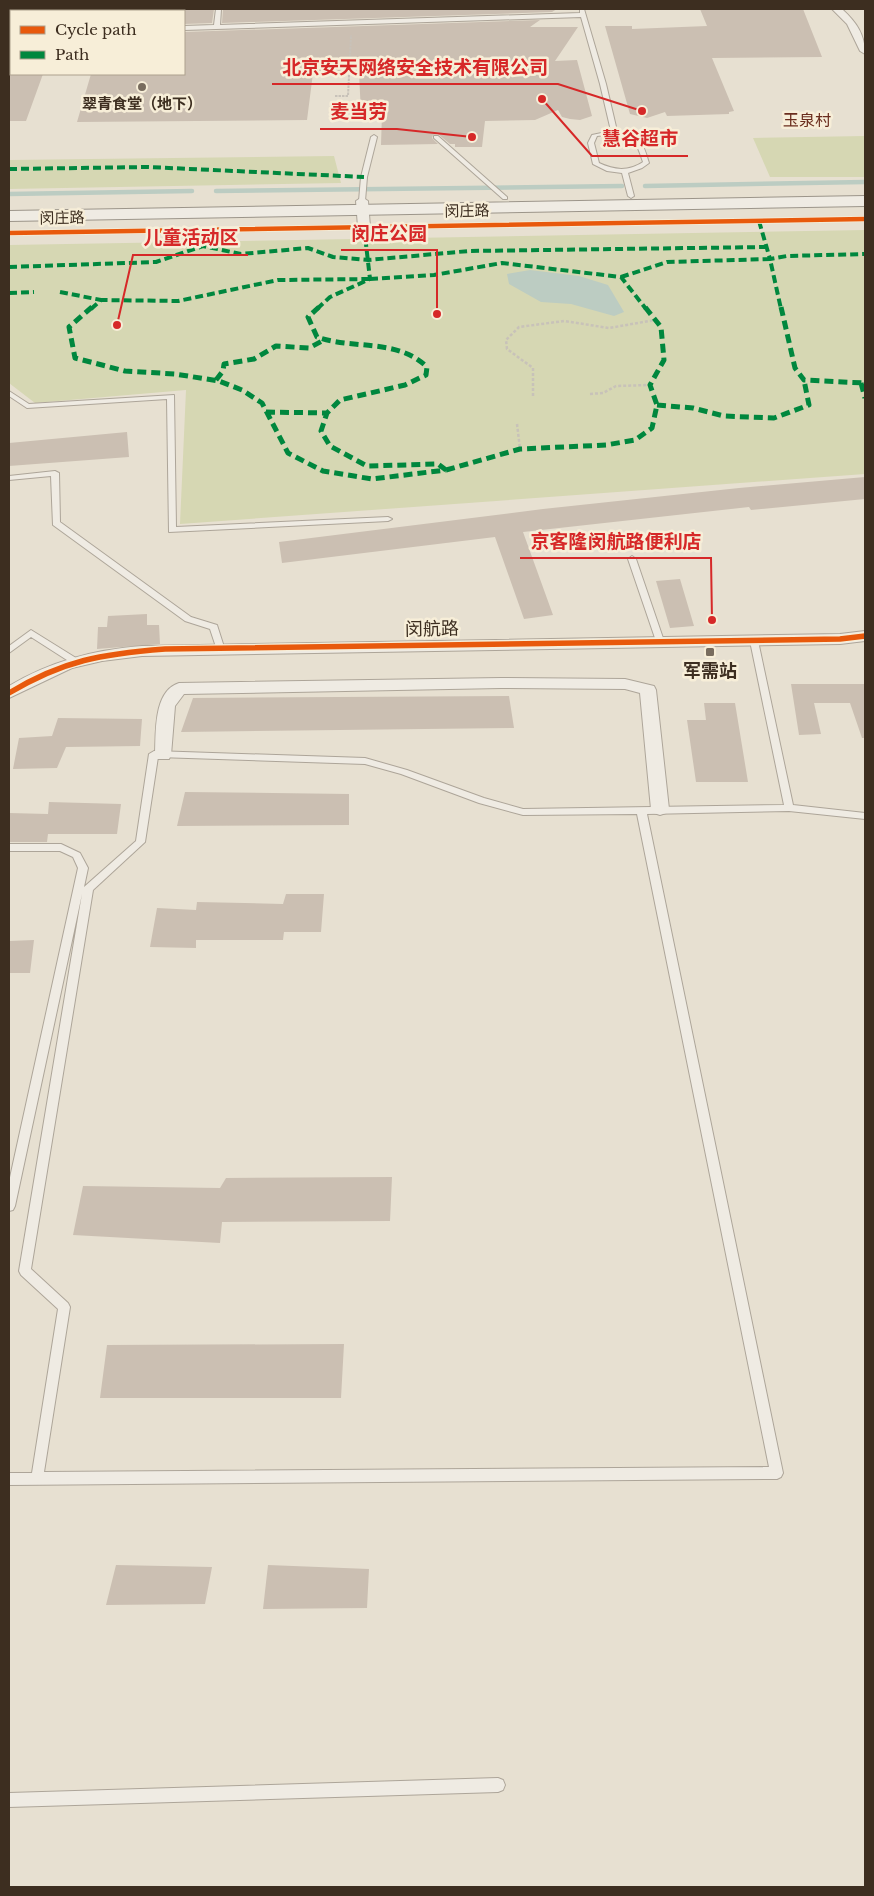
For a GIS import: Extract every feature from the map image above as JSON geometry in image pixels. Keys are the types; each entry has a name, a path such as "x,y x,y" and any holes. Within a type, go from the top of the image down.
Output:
{"street":[{"path":"836,9 851,23 865,51"},
{"name":"闵庄路","path":"9,233 501,195 631,196 865,193"},
{"name":"闵庄路","path":"9,206 363,206 865,201"},
{"name":"闵庄路","path":"9,216 363,206 865,211"},
{"name":"闵庄路","path":"9,224 363,206 865,219"},
{"name":"闵航路","path":"9,693 37,674 73,660 110,653 220,647 754,640 865,636"},
{"path":"163,755 167,705 179,689 501,683 625,684 648,690 660,809"}],"lane":[{"path":"217,27 218,9"},
{"path":"185,28 582,12 614,132"},
{"path":"614,132 632,134 640,141 646,163 639,168 625,172 604,169 596,164 591,143 595,135 614,132"},
{"path":"363,206 374,137"},
{"path":"436,137 501,195"},
{"path":"625,172 631,196"},
{"path":"9,393 28,406 171,397 172,530 388,519"},
{"path":"9,478 55,473 56,523 188,619 214,627 220,647"},
{"path":"632,559 660,641"},
{"path":"9,650 31,633 73,660"},
{"path":"754,640 789,808"},
{"path":"37,1479 64,1307 25,1271 88,888 140,842 154,754 365,761 404,772 482,802 523,812 789,808 865,816"},
{"path":"9,1479 777,1473 641,810"},
{"path":"9,847 61,848 77,855 83,868 9,1206"},
{"path":"9,1800 498,1784"}],"path":[{"path":"335,96 348,96 350,90 351,26 342,23"},
{"path":"533,396 533,368 507,349 506,340 519,327 564,320 609,328 656,320"},
{"path":"590,394 603,393 616,386 650,385"},
{"path":"517,424 520,449"}],"green space":[{"path":"865,136 865,177 770,177 753,138"},
{"path":"334,156 341,183 9,189 9,160"},
{"path":"865,230 865,474 180,524 186,390 35,403 9,383 9,245"}],"shaded area":[{"path":"530,270 579,276 608,285 624,312 614,316 571,304 541,302 509,284 507,274"}],"building":[{"path":"214,9 212,23 185,24 184,10"},
{"path":"223,9 557,9 552,12 222,23"},
{"path":"700,9 803,9 822,57 712,58 734,111 729,112 729,114 667,116 665,112 647,118 630,114 605,26 632,26 632,29 707,26"},
{"path":"540,20 530,27 578,27 555,61 577,60 592,116 580,120 570,119 562,117 558,110 535,120 485,121 482,147 455,147 455,144 450,144 438,134 433,135 432,138 438,144 381,145 382,113 361,113 359,73 313,73 307,120 77,122 91,75 185,75 185,32"},
{"path":"9,74 43,75 26,121 9,121"},
{"path":"127,432 129,457 9,466 9,443"},
{"path":"865,477 865,499 751,510 749,507 523,532 553,615 524,619 495,537 282,563 279,542 543,509 739,488"},
{"path":"680,579 694,626 670,628 656,581"},
{"path":"147,614 147,625 159,625 160,644 97,649 98,627 107,627 108,616"},
{"path":"791,684 865,684 865,738 862,738 850,703 814,703 821,734 799,735"},
{"path":"509,696 514,728 181,732 193,698"},
{"path":"704,703 735,703 748,782 696,782 687,720 706,720"},
{"path":"58,718 142,719 140,746 66,747 57,768 13,769 19,738 52,736"},
{"path":"185,792 349,794 349,825 177,826"},
{"path":"49,802 121,804 117,834 48,834 47,842 9,842 9,813 48,814"},
{"path":"286,894 324,894 321,932 284,932 283,940 196,940 196,948 150,947 157,908 196,910 197,902 283,904"},
{"path":"34,940 30,973 9,973 9,941"},
{"path":"392,1177 390,1221 222,1222 220,1243 73,1235 83,1186 220,1188 226,1178"},
{"path":"344,1344 341,1398 100,1398 107,1345"},
{"path":"116,1565 212,1567 205,1604 106,1605"},
{"path":"268,1565 369,1569 367,1608 263,1609"}],"waterway":[{"path":"645,186 865,182"},
{"path":"216,191 622,186"},
{"path":"9,194 192,191"}],"marked path":[{"path":"9,169 148,167 364,177"},
{"path":"759,221 770,259 787,256 865,254"},
{"path":"364,227 370,279 330,297 308,317 317,337 336,343 384,347 407,352 418,358 427,367 426,375 405,385 351,396 336,402 327,413 321,431 330,446 367,466 438,464 446,470 520,449 606,445 635,440 652,428 657,405 650,385 664,360 661,327 621,277 502,263 434,275 370,279 278,280 178,301 101,300 69,327 75,358 125,371 175,374 219,381 242,390 262,403 288,453 323,471 372,479 446,470"},
{"path":"9,267 156,262 203,246 241,254 308,248 333,257 368,260 469,251 766,247"},
{"path":"621,277 667,262 770,259 795,368 804,380 865,383"},
{"path":"9,293 34,292"},
{"path":"60,292 101,300"},
{"path":"216,380 223,371 224,364 240,363 254,359 276,346 309,348 324,340"},
{"path":"657,405 693,408 724,416 774,418 809,405 804,380"},
{"path":"861,383 865,398"},
{"path":"266,412 327,413"}],"cycle path":[{"path":"9,233 865,219"},
{"path":"9,693 48,671 66,664 102,655 165,649 840,639 865,636"}],"place":[{"name":"翠青食堂（地下）","path":"142,87"},
{"name":"慧谷超市","path":"542,99"},
{"name":"北京安天网络安全技术有限公司","path":"642,111"},
{"name":"麦当劳","path":"472,137"},
{"name":"闵庄公园","path":"437,314"},
{"name":"儿童活动区","path":"117,325"},
{"name":"京客隆闵航路便利店","path":"712,620"},
{"name":"军需站","path":"710,652"}],"district":[{"name":"玉泉村","path":"807,120"}]}
